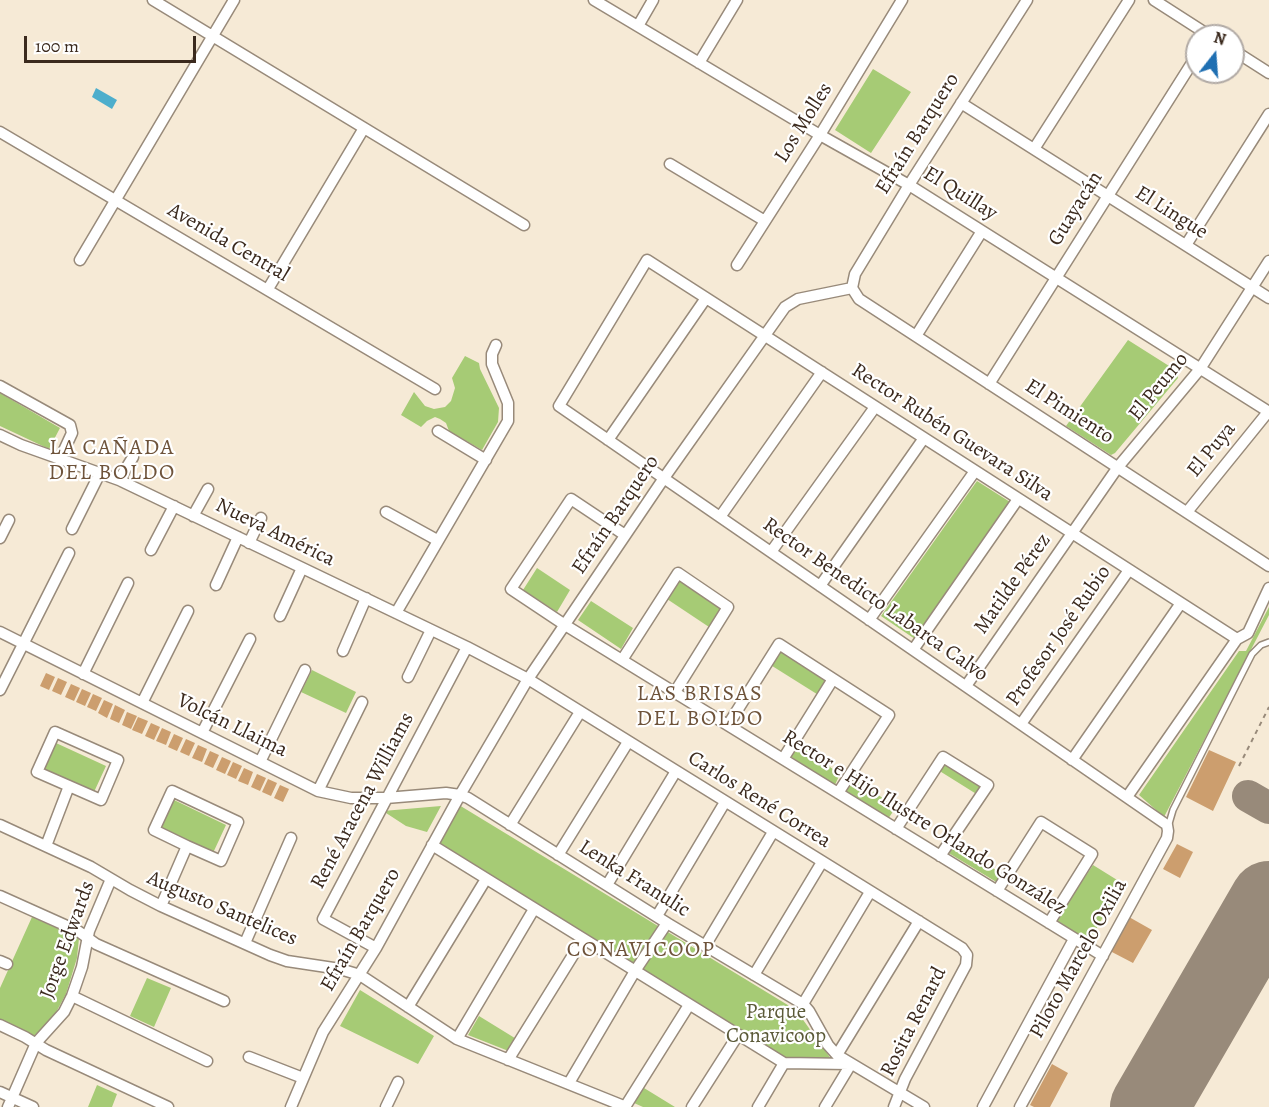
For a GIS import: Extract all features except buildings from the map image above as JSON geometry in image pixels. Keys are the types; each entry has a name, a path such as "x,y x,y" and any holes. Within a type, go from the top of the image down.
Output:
{"street":[{"path":"153,0 524,225"},
{"path":"80,260 114,199 234,0"},
{"name":"El Quillay","path":"594,0 820,135 909,185 1269,412"},
{"path":"638,26 654,0"},
{"path":"699,63 737,0"},
{"name":"Los Molles","path":"737,266 902,0"},
{"name":"Efraín Barquero","path":"291,1107 323,1032 376,948 460,795 528,679 664,478 785,307 792,301 852,288 855,274 909,185 1027,0"},
{"path":"1034,149 1129,0"},
{"path":"1154,0 1191,24"},
{"path":"1245,58 1269,73"},
{"name":"Guayacán","path":"989,384 1185,74"},
{"name":"El Lingue","path":"961,103 1269,298"},
{"path":"1186,245 1269,114"},
{"path":"268,289 364,128"},
{"name":"Avenida Central","path":"0,132 435,389"},
{"path":"670,164 765,221"},
{"path":"916,336 982,231"},
{"name":"Rector Rubén Guevara Silva","path":"559,406 647,260 1237,639"},
{"name":"El Peumo","path":"1072,533 1118,467 1200,369 1269,261"},
{"name":"El Pimiento","path":"852,288 859,299 1269,566"},
{"path":"608,440 706,298"},
{"path":"396,613 506,426 509,416 508,403 492,364 492,354 496,345"},
{"path":"720,517 822,372"},
{"path":"0,386 68,423 72,433 60,459"},
{"name":"Rector Benedicto Labarca Calvo","path":"559,406 1163,821 1168,828"},
{"path":"771,552 875,407"},
{"name":"El Puya","path":"1187,512 1269,412"},
{"path":"438,431 486,460"},
{"name":"Nueva América","path":"0,435 21,445 119,480 467,647 528,679"},
{"path":"820,586 924,438"},
{"path":"119,480 132,457"},
{"path":"869,620 975,471"},
{"path":"72,529 100,473"},
{"path":"193,516 208,489"},
{"path":"913,650 1018,499"},
{"name":"Rector e Hijo Ilustre Orlando González","path":"625,536 571,500 511,590 1102,956"},
{"path":"151,550 174,506"},
{"path":"386,512 437,540"},
{"path":"249,543 261,518"},
{"path":"0,538 9,520"},
{"name":"Matilde Pérez","path":"966,686 1072,533"},
{"path":"216,585 238,537"},
{"path":"0,690 69,553"},
{"path":"280,616 302,568"},
{"name":"Profesor José Rubio","path":"1021,724 1129,570"},
{"path":"622,660 678,573 728,607 675,692"},
{"path":"83,674 128,583"},
{"path":"1127,797 1237,639 1244,636 1251,628 1269,588"},
{"path":"343,651 366,598"},
{"path":"1072,760 1181,603"},
{"path":"142,703 188,612"},
{"path":"408,677 431,630"},
{"name":"Volcán Llaima","path":"0,633 318,791 351,798 386,798 446,793 460,795"},
{"path":"202,733 250,639"},
{"path":"728,725 779,644 889,715 838,793"},
{"name":"René Aracena Williams","path":"376,948 323,919 467,647"},
{"path":"260,762 306,670"},
{"name":"Carlos René Correa","path":"528,679 919,921 962,948 968,955"},
{"path":"783,759 833,679"},
{"path":"318,791 362,702"},
{"path":"510,825 580,712"},
{"path":"55,732 118,760 101,800 69,786 37,772 55,732"},
{"path":"558,855 628,742"},
{"path":"896,829 943,757 988,785 940,856"},
{"path":"607,885 676,771"},
{"path":"46,846 69,786"},
{"path":"172,791 238,822 220,861 187,846 154,830 172,791"},
{"name":"Lenka Franulic","path":"460,795 803,1004 828,1045 837,1055 924,1107"},
{"path":"657,916 725,802"},
{"path":"997,891 1041,822 1092,854 1049,923"},
{"name":"Augusto Santelices","path":"0,825 91,867 161,906 287,961 340,969 360,975 457,1039 625,1107"},
{"name":"Piloto Marcelo Oxilia","path":"1020,1107 1167,838 1168,828"},
{"path":"705,946 773,832"},
{"path":"245,943 291,838"},
{"path":"432,845 784,1063 851,1064"},
{"path":"161,906 187,846"},
{"path":"754,975 822,862"},
{"name":"Jorge Edwards","path":"10,1102 36,1043 64,1012 72,996 82,967 87,936 111,879"},
{"path":"408,1007 486,879"},
{"path":"803,1004 870,892"},
{"path":"0,896 87,936 96,944 224,1001"},
{"path":"457,1039 534,909"},
{"path":"837,1055 919,921"},
{"path":"569,1083 667,923"},
{"path":"508,1060 583,939"},
{"name":"Piloto Marcelo Oxilia","path":"983,1107 1074,939"},
{"name":"Rosita Renard","path":"894,1107 904,1079 966,964 968,955"},
{"path":"72,996 207,1061"},
{"path":"625,1107 689,1005"},
{"path":"0,1025 46,1050 168,1107"},
{"path":"692,1107 738,1035"},
{"path":"249,1057 303,1078"},
{"path":"758,1107 784,1063"},
{"path":"825,1107 851,1064"},
{"path":"386,1107 398,1082"},
{"path":"0,1092 10,1102 33,1107"}],"lane":[{"path":"1168,828 1173,810 1252,654 1261,645 1269,642"}],"path":[{"path":"1239,766 1269,707"}],"green space":[{"path":"873,69 911,92 871,153 835,130"},
{"path":"1128,340 1177,371 1178,378 1111,455 1066,426"},
{"path":"465,356 479,363 499,408 498,422 482,450 449,431 446,423 440,419 435,417 421,427 401,415 414,392 425,406 434,409 445,407 451,401 455,388 452,378"},
{"path":"0,393 60,428 49,449 0,426"},
{"path":"977,481 1010,502 915,639 881,616"},
{"path":"537,568 570,590 557,612 523,590"},
{"path":"679,580 722,608 709,627 667,599"},
{"path":"591,601 633,628 621,649 578,620"},
{"path":"1269,607 1269,615 1164,817 1139,795 1239,651 1246,651"},
{"path":"780,647 831,680 820,696 769,664"},
{"path":"312,670 356,692 346,713 301,692"},
{"path":"56,743 106,766 94,792 44,769"},
{"path":"797,744 840,774 834,787 790,756"},
{"path":"945,760 985,786 978,795 938,770"},
{"path":"853,778 896,807 888,819 844,792"},
{"path":"172,799 226,825 213,853 158,828"},
{"name":"Parque Conavicoop","path":"459,805 796,1010 834,1063 784,1057 438,842"},
{"path":"441,806 427,832 406,826 383,811"},
{"path":"954,841 1003,875 998,883 947,852"},
{"path":"1093,865 1122,883 1089,942 1056,920"},
{"path":"32,917 79,938 77,958 66,994 54,1016 34,1036 0,1020 0,988"},
{"path":"147,978 171,988 154,1027 130,1016"},
{"path":"360,990 434,1036 418,1064 340,1026"},
{"path":"479,1016 518,1040 511,1052 468,1035"},
{"path":"97,1085 117,1094 112,1107 88,1107"},
{"path":"644,1088 675,1107 643,1107 634,1103"}],"water":[{"path":"96,88 117,100 112,109 92,97"}],"taxiway":[{"path":"1248,796 1269,808"}],"runway":[{"path":"1149,1107 1269,900"}],"district":[{"name":"LA CAÑADA DEL BOLDO","path":"112,462"},
{"name":"LAS BRISAS DEL BOLDO","path":"700,708"},
{"name":"CONAVICOOP","path":"641,951"}]}
